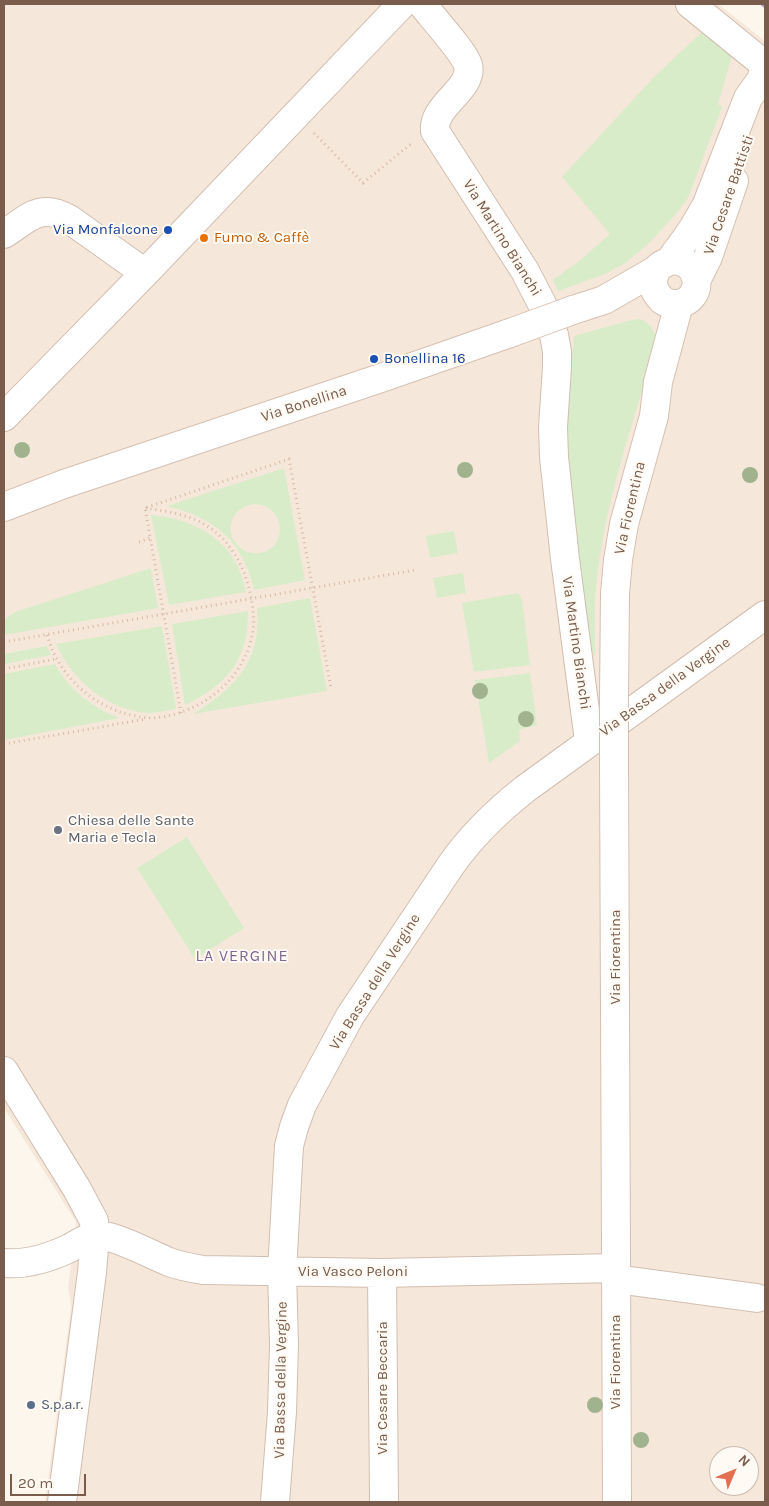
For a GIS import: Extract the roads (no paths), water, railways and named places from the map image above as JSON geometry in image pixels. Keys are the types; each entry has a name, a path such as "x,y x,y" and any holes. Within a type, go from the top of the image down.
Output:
{"street":[{"path":"4,417 145,273 402,4"},
{"name":"Via Martino Bianchi","path":"422,4 461,53 468,67 466,80 440,112 434,124 435,132 534,285 554,335 557,351 553,427 554,457 565,559 589,741"},
{"path":"690,4 764,70"},
{"name":"Via Cesare Battisti","path":"682,293 654,288 654,276 694,227 707,204 748,98 764,70"},
{"name":"Via Cesare Battisti","path":"682,293 708,257 762,102 764,70"},
{"path":"4,234 36,214 48,210 69,219 145,273"},
{"name":"Via Cesare Battisti","path":"654,416 658,382 682,293 693,269 685,262 675,260 663,266"},
{"name":"Via Bonellina","path":"4,507 64,484 381,378 604,300 663,266"},
{"name":"Via Bonellina","path":"604,300 682,293"},
{"name":"Via Fiorentina","path":"616,1502 615,594 624,524 654,416"},
{"name":"Via Bassa della Vergine","path":"275,1502 282,1412 284,1345 282,1272 289,1146 302,1105 350,1016 451,865 470,840 502,807 589,741 765,615"},
{"path":"4,1072 81,1196 94,1221 95,1236 87,1317 62,1502"},
{"path":"4,1263 16,1264 44,1258 95,1236"},
{"name":"Via Vasco Peloni","path":"95,1236 116,1239 185,1267 203,1270 616,1274 757,1298"},
{"name":"Via Cesare Beccaria","path":"382,1273 384,1502"}],"place":[{"name":"Via Monfalcone","path":"168,230"},
{"name":"Fumo & Caffè","path":"204,238"},
{"name":"Bonellina 16","path":"374,359"},
{"name":"Chiesa delle Sante Maria e Tecla","path":"58,830"},
{"name":"S.p.a.r.","path":"31,1405"}],"district":[{"name":"LA VERGINE","path":"242,956"}]}
